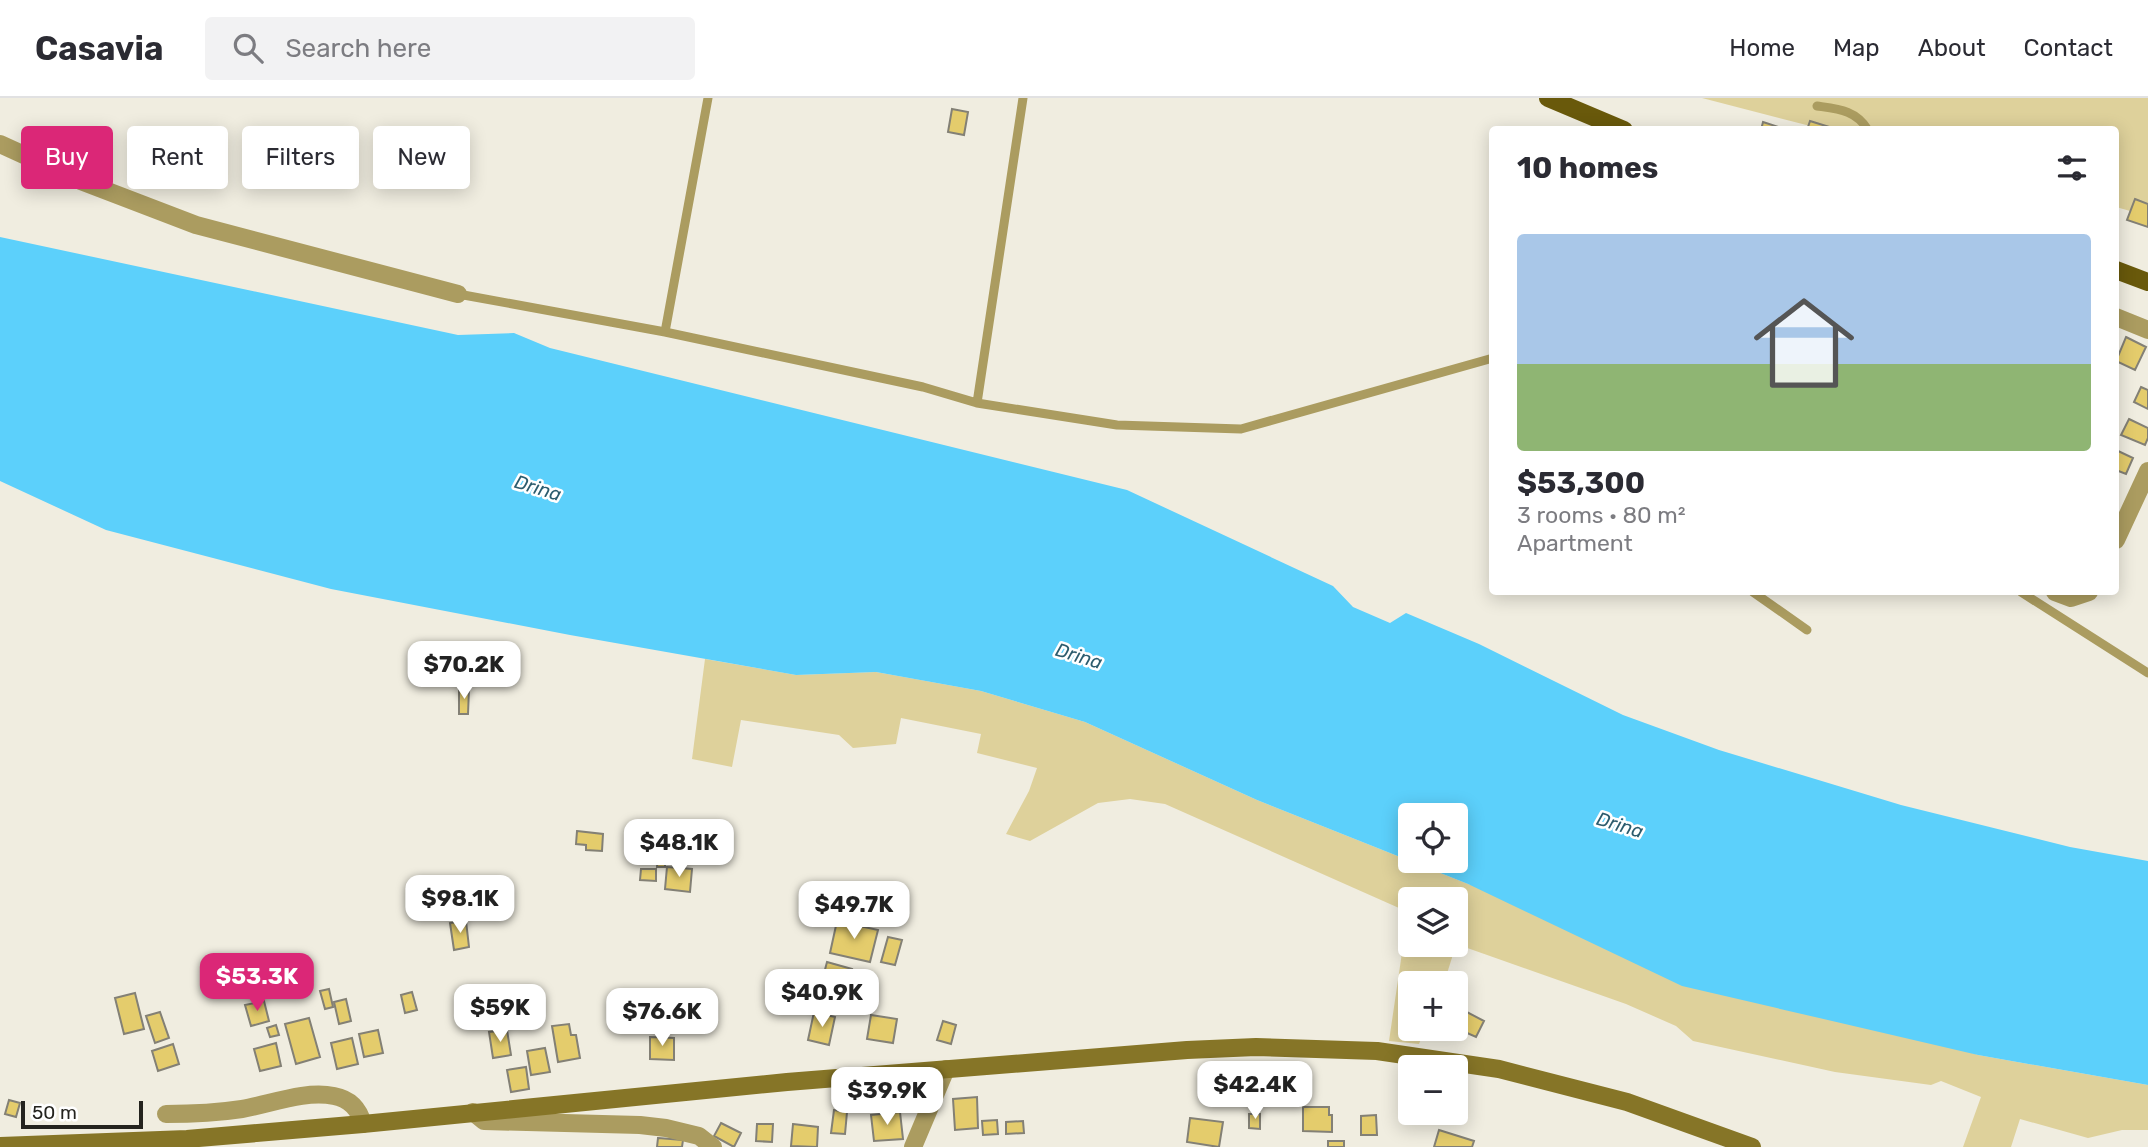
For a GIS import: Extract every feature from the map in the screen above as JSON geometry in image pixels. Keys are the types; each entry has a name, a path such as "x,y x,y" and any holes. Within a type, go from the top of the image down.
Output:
{"main road":[{"path":"1548,98 1614,126"},
{"path":"2119,271 2148,282"}],"street":[{"path":"0,144 81,181 197,225 458,294"},
{"path":"2119,318 2148,330"},
{"path":"2119,534 2148,471"},
{"path":"0,1146 187,1139 787,1082 1186,1050 1256,1047 1377,1051 1499,1069 1627,1102 1752,1147"},
{"path":"913,1147 946,1069"},
{"path":"166,1114 209,1114 292,1099 334,1096 354,1105 363,1124"},
{"path":"473,1112 484,1121 666,1128 699,1136 713,1147"},
{"path":"0,1134 21,1145"}],"lane":[{"path":"665,332 708,98"},
{"path":"976,403 1023,98"},
{"path":"1817,106 1855,114 1866,126"},
{"path":"458,294 665,332 923,387 976,403 1117,425 1241,429 1489,359"},
{"path":"1757,595 1807,629"},
{"path":"2026,595 2148,673"}],"shaded area":[{"path":"1702,98 2148,98 2148,216 2119,208 2119,126 1810,126"},
{"path":"705,659 796,675 876,672 981,691 1085,722 1257,800 1398,856 1398,873 1440,873 1978,1055 2148,1085 2148,1130 2122,1130 2088,1138 2020,1119 2011,1147 1963,1147 1981,1097 1941,1081 1931,1085 1835,1072 1693,1041 1676,1026 1626,1004 1468,948 1468,887 1398,887 1398,908 1165,804 1130,799 1098,803 1030,841 1006,834 1029,791 1037,768 977,753 981,734 901,718 896,744 853,748 839,735 741,720 732,767 692,759"},
{"path":"1401,957 1452,957 1448,971 1399,971"},
{"path":"1398,980 1398,1041 1420,1041 1419,1044 1389,1041"}],"water":[{"name":"Drina","path":"0,237 458,335 514,333 550,348 1127,490 1333,586 1353,607 1390,623 1406,613 1479,644 1623,715 1719,750 1901,805 2070,847 2148,861 2148,1085 1978,1055 1682,986 1440,873 1468,873 1468,803 1398,803 1398,856 1257,800 1085,722 981,691 876,672 796,675 331,589 106,530 0,481"}],"building":[{"path":"952,109 968,112 964,135 948,132"},
{"path":"1810,121 1826,126 1808,126"},
{"path":"2135,199 2148,204 2148,227 2127,220"},
{"path":"2126,337 2146,347 2135,370 2119,362 2119,354"},
{"path":"2141,387 2148,390 2148,409 2134,402"},
{"path":"2129,419 2148,428 2145,445 2121,435"},
{"path":"2119,451 2133,458 2126,474 2119,471"},
{"path":"459,689 469,689 468,714 459,714"},
{"path":"577,831 603,834 602,851 586,850 586,845 576,844"},
{"path":"658,855 665,855 665,867 657,867"},
{"path":"667,867 692,869 690,892 665,889"},
{"path":"641,869 656,869 656,881 640,880"},
{"path":"466,921 469,947 454,950 450,923"},
{"path":"837,921 878,930 870,962 830,953"},
{"path":"888,937 902,940 895,965 881,962"},
{"path":"827,962 852,969 846,992 821,985"},
{"path":"329,989 333,1007 325,1009 320,991"},
{"path":"513,991 515,1000 501,1003 500,994"},
{"path":"412,992 417,1010 405,1013 401,995"},
{"path":"135,993 144,1029 124,1034 115,998"},
{"path":"346,999 351,1021 339,1024 334,1002"},
{"path":"264,1001 269,1021 251,1026 245,1005"},
{"path":"516,1003 519,1021 503,1024 500,1006"},
{"path":"160,1012 169,1038 155,1043 146,1016"},
{"path":"814,1012 835,1017 829,1045 808,1040"},
{"path":"1468,1013 1484,1021 1476,1037 1468,1033"},
{"path":"871,1015 897,1019 893,1043 867,1039"},
{"path":"309,1018 320,1057 296,1064 285,1024"},
{"path":"943,1021 956,1025 951,1044 937,1040"},
{"path":"569,1024 571,1035 576,1035 580,1058 558,1062 552,1026"},
{"path":"276,1025 279,1035 270,1037 267,1028"},
{"path":"378,1030 383,1053 364,1057 359,1034"},
{"path":"507,1030 511,1055 493,1058 489,1032"},
{"path":"650,1037 674,1038 674,1060 650,1059"},
{"path":"352,1038 358,1064 337,1069 331,1043"},
{"path":"276,1043 281,1066 260,1071 254,1049"},
{"path":"173,1044 179,1064 158,1071 152,1051"},
{"path":"545,1048 550,1072 531,1075 527,1051"},
{"path":"526,1067 529,1089 511,1092 507,1070"},
{"path":"977,1097 978,1128 955,1130 953,1099"},
{"path":"9,1100 20,1103 16,1117 5,1114"},
{"path":"1303,1107 1329,1107 1332,1132 1303,1131"},
{"path":"834,1110 847,1112 845,1134 831,1133"},
{"path":"900,1112 903,1139 874,1141 871,1115"},
{"path":"1249,1114 1260,1114 1260,1129 1249,1128"},
{"path":"1376,1115 1377,1135 1361,1135 1361,1116"},
{"path":"1190,1118 1223,1122 1219,1147 1187,1142"},
{"path":"997,1120 998,1134 983,1135 982,1121"},
{"path":"1023,1121 1024,1133 1006,1134 1006,1122"},
{"path":"721,1123 741,1133 734,1147 714,1136"},
{"path":"757,1124 773,1124 772,1142 756,1141"},
{"path":"793,1124 818,1127 817,1147 791,1146"},
{"path":"1439,1130 1474,1141 1472,1147 1434,1147"},
{"path":"658,1138 683,1140 682,1147 657,1147"},
{"path":"1328,1141 1344,1141 1344,1147 1328,1147"}]}
